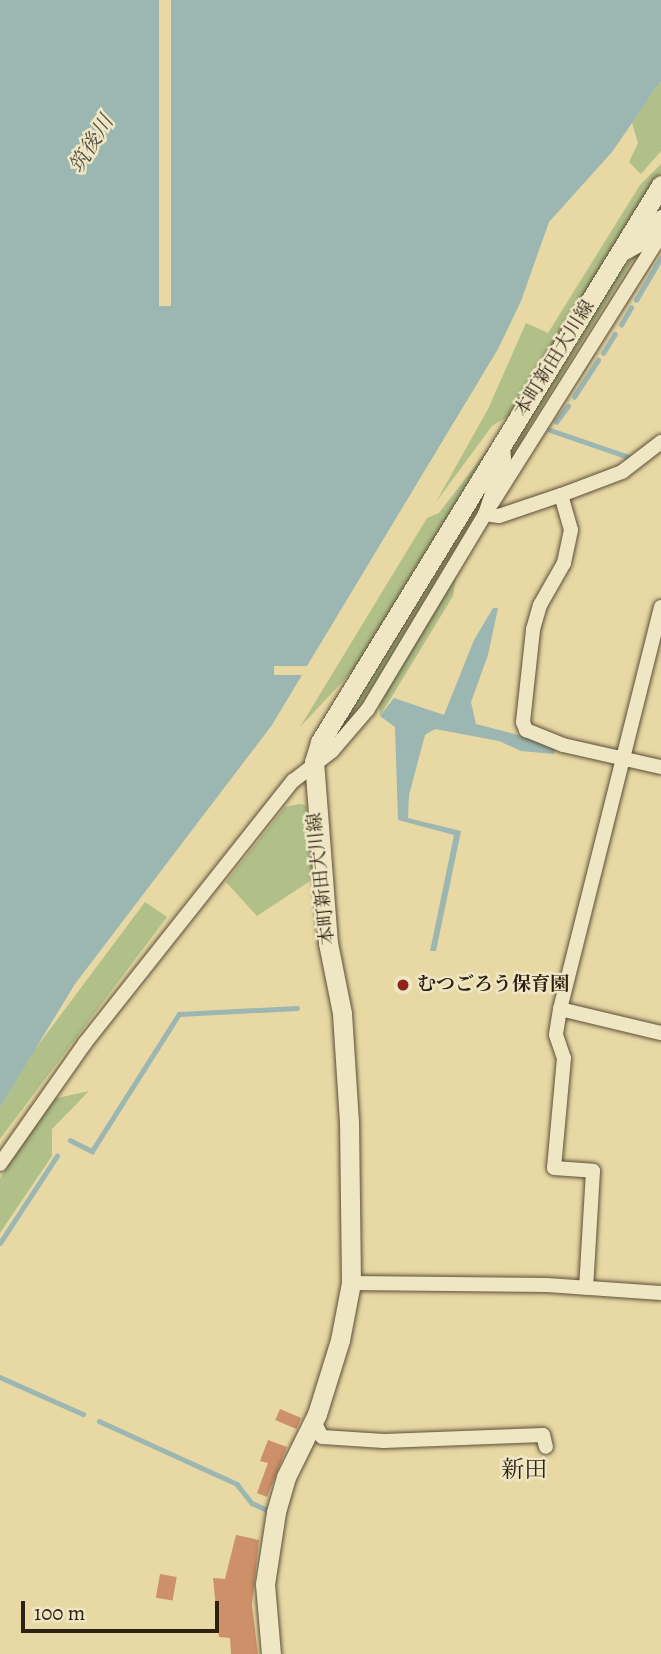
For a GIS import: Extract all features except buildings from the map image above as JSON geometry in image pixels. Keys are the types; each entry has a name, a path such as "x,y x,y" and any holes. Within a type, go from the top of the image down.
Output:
{"main road":[{"name":"本町新田大川線","path":"271,1654 265,1612 268,1550 286,1477 313,1420 340,1340 351,1283 344,1040 328,943 314,762 320,743 661,185"}],"street":[{"path":"618,257 641,244 661,217"},
{"path":"0,1164 85,1043 293,780 332,751 368,709 489,508 661,235"},
{"path":"489,508 499,516 622,472 661,442"},
{"path":"489,508 503,444"},
{"path":"561,495 571,530 564,563 540,605 533,630 523,722 526,730 563,745 625,756 661,767"},
{"path":"586,1288 593,1171 554,1168 564,1058 556,1034 661,607"},
{"path":"560,1009 661,1032"},
{"path":"351,1283 586,1288 661,1293"},
{"path":"313,1420 322,1437 384,1441 543,1435 546,1447"}],"green space":[{"path":"661,81 661,151 641,174 629,162 638,143 632,123"},
{"path":"661,164 661,172 514,413 492,426 436,502 488,409 526,323 548,333 640,185"},
{"path":"638,252 526,432 515,462 498,486 515,435 621,270"},
{"path":"491,445 361,662 300,727 427,518 439,513"},
{"path":"497,464 487,500 360,708 327,746"},
{"path":"458,567 453,596 380,716 379,699"},
{"path":"306,805 316,877 257,916 226,882 285,807"},
{"path":"145,902 167,917 0,1139 0,1107 24,1064"},
{"path":"89,1091 52,1129 52,1156 0,1233 0,1178 53,1099"}],"water":[{"name":"筑後川","path":"0,0 661,0 661,81 612,152 549,222 521,301 498,349 307,666 274,666 274,675 302,675 272,725 75,984 0,1107"},
{"path":"493,608 498,608 488,655 471,702 476,724 538,740 556,749 554,754 521,751 499,741 435,729 425,735 409,795 408,818 461,831 436,951 430,951 454,835 398,820 395,727 380,716 394,698 444,715 474,640"}],"pier":[{"path":"159,0 171,0 171,306 159,306"}],"waterway":[{"path":"636,300 661,258"},
{"path":"621,325 631,308"},
{"path":"603,353 615,334"},
{"path":"574,397 598,360"},
{"path":"556,422 568,406"},
{"path":"550,430 632,458"},
{"path":"70,1140 92,1151 179,1014 297,1008"},
{"path":"0,1243 57,1156"},
{"path":"0,1377 83,1414"},
{"path":"99,1421 237,1484 252,1503 267,1510"}],"place":[{"name":"むつごろう保育園","path":"403,985"}],"district":[{"name":"新田","path":"524,1470"}]}
